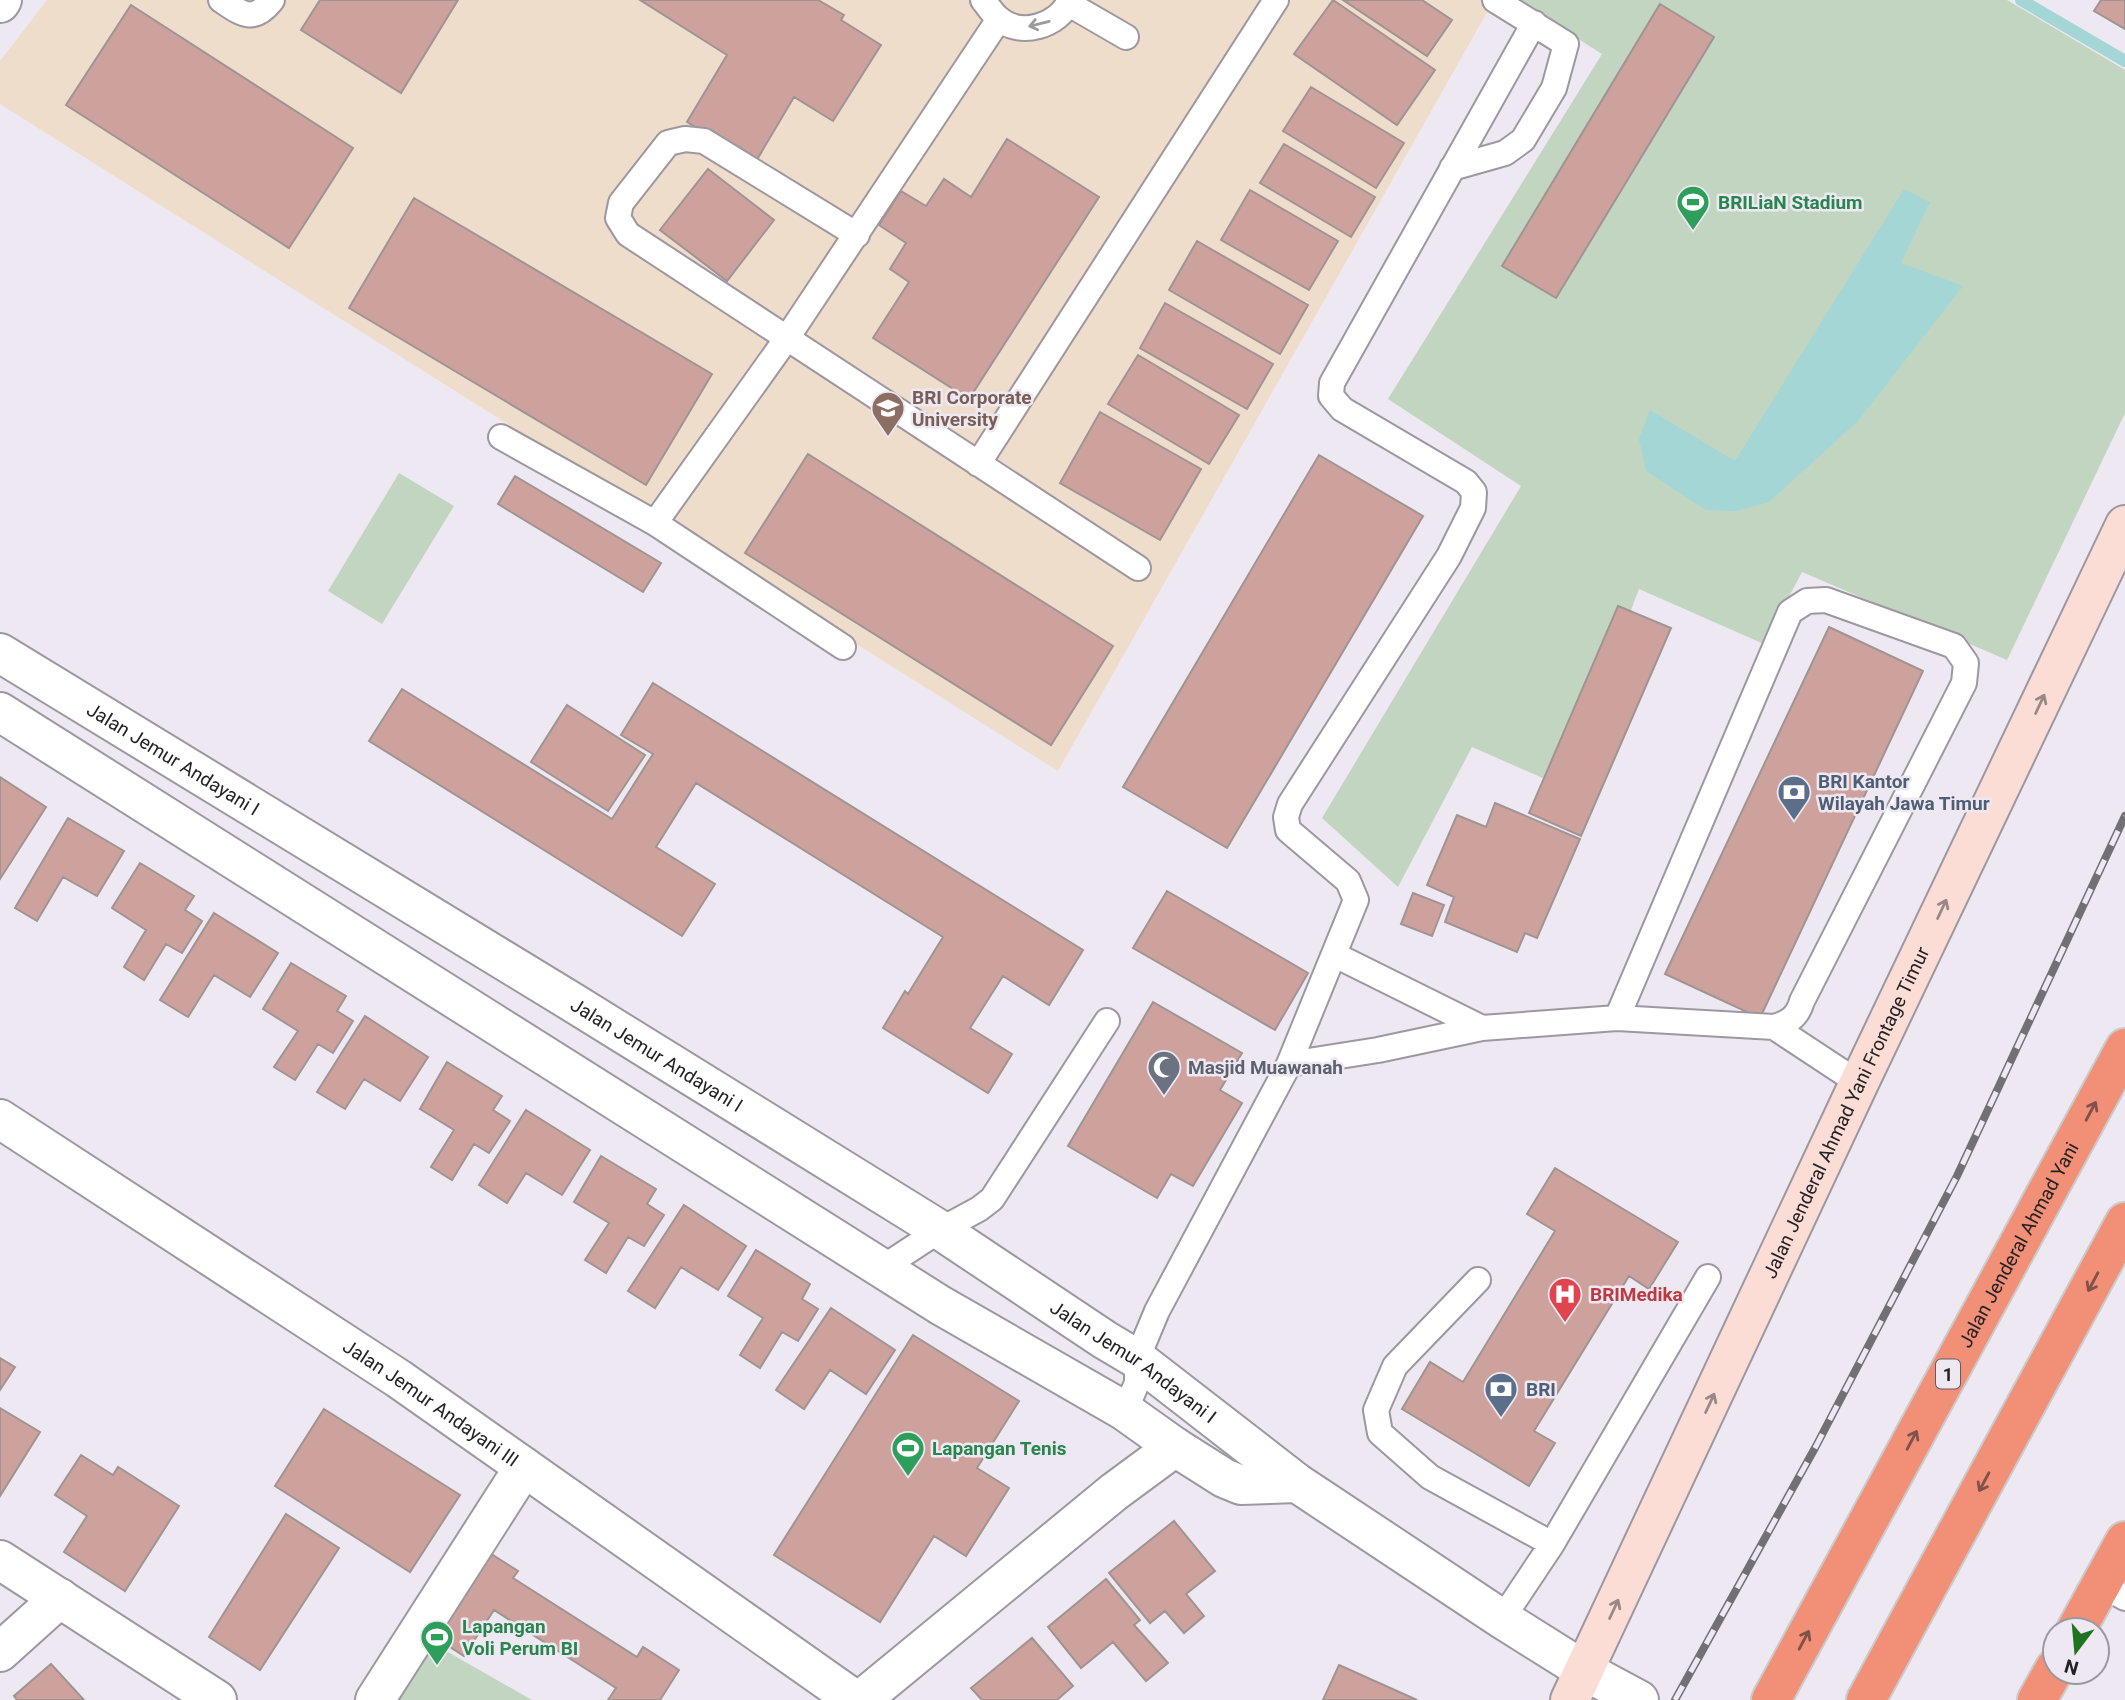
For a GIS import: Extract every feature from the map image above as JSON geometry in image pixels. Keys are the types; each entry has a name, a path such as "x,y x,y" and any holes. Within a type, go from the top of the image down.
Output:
{"highway":[{"name":"Jalan Jenderal Ahmad Yani","path":"1771,1700 2125,1048"},
{"path":"1866,1700 2125,1222"},
{"path":"2089,1616 2113,1591 2125,1541"}],"street":[{"name":"Jalan Jenderal Ahmad Yani Frontage Timur","path":"1577,1686 1859,1083 2125,525"},
{"name":"Jalan Jemur Andayani I","path":"0,653 940,1230 1137,1359 1297,1483 1502,1619 1577,1686 1639,1700"},
{"path":"0,712 940,1305 1123,1410 1224,1478 1241,1485 1297,1483"},
{"name":"Jalan Jemur Andayani III","path":"0,1119 399,1378 856,1700"},
{"path":"861,1700 1114,1492 1175,1447"},
{"path":"375,1700 524,1467"},
{"path":"0,1560 218,1700"},
{"path":"0,1652 60,1598"}],"lane":[{"path":"221,0 241,13 253,15 262,12 272,0"},
{"path":"978,464 1276,0"},
{"path":"1452,168 1505,153 1523,140 1553,88 1566,44 1495,0"},
{"path":"655,523 787,338 857,234 991,10 1017,27 1037,27 1056,19 1070,2 1126,37"},
{"path":"1123,1410 1137,1383 1137,1359 1157,1311 1289,1064 1356,900 1348,881 1288,830 1286,817 1290,804 1449,556 1473,508 1475,492 1466,482 1342,409 1331,396 1332,383 1534,23"},
{"path":"857,234 704,141 685,139 668,143 621,203 618,218 628,234 1138,568"},
{"path":"501,438 655,523 843,647"},
{"path":"1289,1064 1378,1050 1482,1028 1617,1018 1774,1027 1787,1023 1800,1009 1965,683 1966,663 1954,646 1826,600 1807,601 1790,612 1617,1018"},
{"path":"1335,955 1482,1028"},
{"path":"882,1268 992,1199 1107,1021"},
{"path":"1774,1027 1859,1083"},
{"path":"1502,1619 1552,1544 1708,1278"},
{"path":"1478,1280 1395,1366 1376,1410 1380,1433 1430,1477 1552,1544"}],"shaded area":[{"name":"BRI Corporate University","path":"47,0 1494,0 1058,771 0,104 0,61"},
{"path":"1517,0 2007,0 2125,70 2125,413 2007,660 1802,572 1764,644 1639,589 1563,787 1472,747 1398,887 1322,818 1521,486 1388,399 1602,54"},
{"path":"1904,189 1930,202 1901,263 1963,286 1858,421 1769,502 1736,511 1706,510 1646,471 1639,439 1650,410 1735,461"},
{"path":"399,473 454,506 382,624 328,591"},
{"name":"Lapangan Voli Perum BI","path":"418,1635 532,1700 380,1700"}],"building":[{"path":"320,0 458,0 401,93 301,30"},
{"path":"640,0 818,0 844,15 841,20 881,45 833,121 794,97 755,163 687,122 727,55"},
{"path":"1333,0 1435,70 1397,125 1294,54"},
{"path":"1343,0 1422,0 1452,20 1427,56"},
{"path":"2101,0 2125,0 2125,29 2094,11"},
{"path":"1660,4 1714,37 1556,298 1502,266"},
{"path":"131,5 353,148 289,248 66,105"},
{"path":"1311,87 1404,143 1376,188 1283,131"},
{"path":"1007,139 1099,197 969,399 873,338 909,282 890,269 906,243 879,225 901,191 926,206 944,179 971,197"},
{"path":"1284,144 1375,197 1351,237 1260,183"},
{"path":"708,169 774,220 727,281 660,230"},
{"path":"1250,190 1338,241 1309,290 1221,240"},
{"path":"414,198 712,374 646,485 349,308"},
{"path":"1197,241 1308,305 1280,354 1169,290"},
{"path":"1165,303 1273,364 1247,409 1140,348"},
{"path":"1138,355 1239,415 1209,464 1108,404"},
{"path":"1100,412 1201,469 1160,540 1060,483"},
{"path":"808,454 1113,646 1051,745 745,553"},
{"path":"1319,455 1423,516 1227,848 1123,787"},
{"path":"515,476 661,563 643,592 498,504"},
{"path":"1618,606 1671,628 1581,836 1529,813"},
{"name":"BRI Kantor Wilayah Jawa Timur","path":"1829,627 1923,671 1760,1018 1665,974"},
{"path":"653,683 1083,950 1049,1005 1003,976 970,1028 1012,1054 988,1093 883,1028 905,991 908,994 943,937 696,783 656,847 715,884 682,936 369,741 402,689 612,819 653,754 621,735"},
{"path":"567,705 645,755 608,811 531,762"},
{"path":"0,777 46,807 0,879"},
{"path":"1495,803 1580,839 1537,938 1525,933 1517,952 1445,922 1454,897 1427,885 1457,815 1486,827"},
{"path":"68,818 124,851 97,896 63,877 37,921 15,908"},
{"path":"140,863 194,896 185,910 202,921 182,953 166,944 144,980 124,967 146,930 112,908"},
{"path":"1167,891 1308,973 1275,1030 1133,948"},
{"path":"1413,893 1444,905 1432,936 1401,924"},
{"path":"214,913 278,953 250,997 214,975 188,1017 160,1000"},
{"path":"291,963 346,996 337,1011 353,1021 333,1053 318,1044 295,1080 274,1067 298,1031 263,1009"},
{"name":"Masjid Muawanah","path":"1153,1002 1242,1053 1220,1090 1242,1103 1193,1186 1171,1174 1157,1198 1068,1146"},
{"path":"365,1016 428,1057 400,1101 364,1079 345,1109 317,1092"},
{"path":"447,1062 502,1096 493,1110 510,1121 489,1153 474,1144 452,1180 431,1167 454,1130 420,1109"},
{"path":"526,1110 590,1150 562,1195 526,1173 507,1203 479,1185"},
{"path":"601,1156 656,1189 647,1204 664,1215 644,1246 628,1237 606,1273 585,1260 609,1223 574,1202"},
{"path":"1555,1168 1678,1242 1649,1289 1629,1276 1534,1431 1555,1443 1529,1486 1402,1409 1430,1362 1463,1382 1555,1231 1527,1214"},
{"path":"684,1205 746,1246 718,1290 681,1267 655,1308 628,1291"},
{"path":"756,1250 810,1284 802,1299 818,1309 798,1341 782,1332 760,1368 740,1355 763,1318 728,1296"},
{"path":"831,1308 895,1350 866,1394 830,1370 804,1409 776,1390"},
{"name":"Lapangan Tenis","path":"913,1335 1019,1401 977,1468 1009,1488 966,1556 934,1536 880,1622 774,1555"},
{"path":"0,1358 15,1367 0,1390"},
{"path":"0,1408 40,1432 0,1496"},
{"path":"324,1409 460,1495 410,1572 275,1486"},
{"path":"81,1455 113,1475 118,1467 179,1506 125,1591 64,1552 87,1516 55,1495"},
{"path":"286,1514 339,1548 260,1670 209,1637"},
{"path":"1174,1521 1215,1571 1186,1594 1204,1616 1184,1633 1165,1611 1150,1623 1109,1573"},
{"path":"485,1550 518,1571 513,1578 637,1657 643,1647 679,1670 660,1700 608,1700 616,1688 494,1610 464,1656 430,1634"},
{"path":"1106,1579 1140,1620 1134,1625 1168,1663 1146,1681 1113,1642 1081,1668 1048,1627"},
{"path":"1032,1638 1073,1686 1057,1700 982,1700 971,1688"},
{"path":"51,1664 84,1700 17,1700 14,1696"},
{"path":"1339,1665 1417,1700 1323,1700"}],"waterway":[{"path":"2021,0 2125,61"}],"railway":[{"path":"1675,1700 1815,1448 1957,1176 2125,816"}],"place":[{"name":"BRILiaN Stadium","path":"1693,232"},
{"name":"BRI Corporate University","path":"888,438"},
{"name":"BRI Kantor Wilayah Jawa Timur","path":"1794,822"},
{"name":"Masjid Muawanah","path":"1164,1097"},
{"name":"BRIMedika","path":"1565,1324"},
{"name":"BRI","path":"1501,1419"},
{"name":"Lapangan Tenis","path":"908,1478"},
{"name":"Lapangan Voli Perum BI","path":"437,1667"}]}
